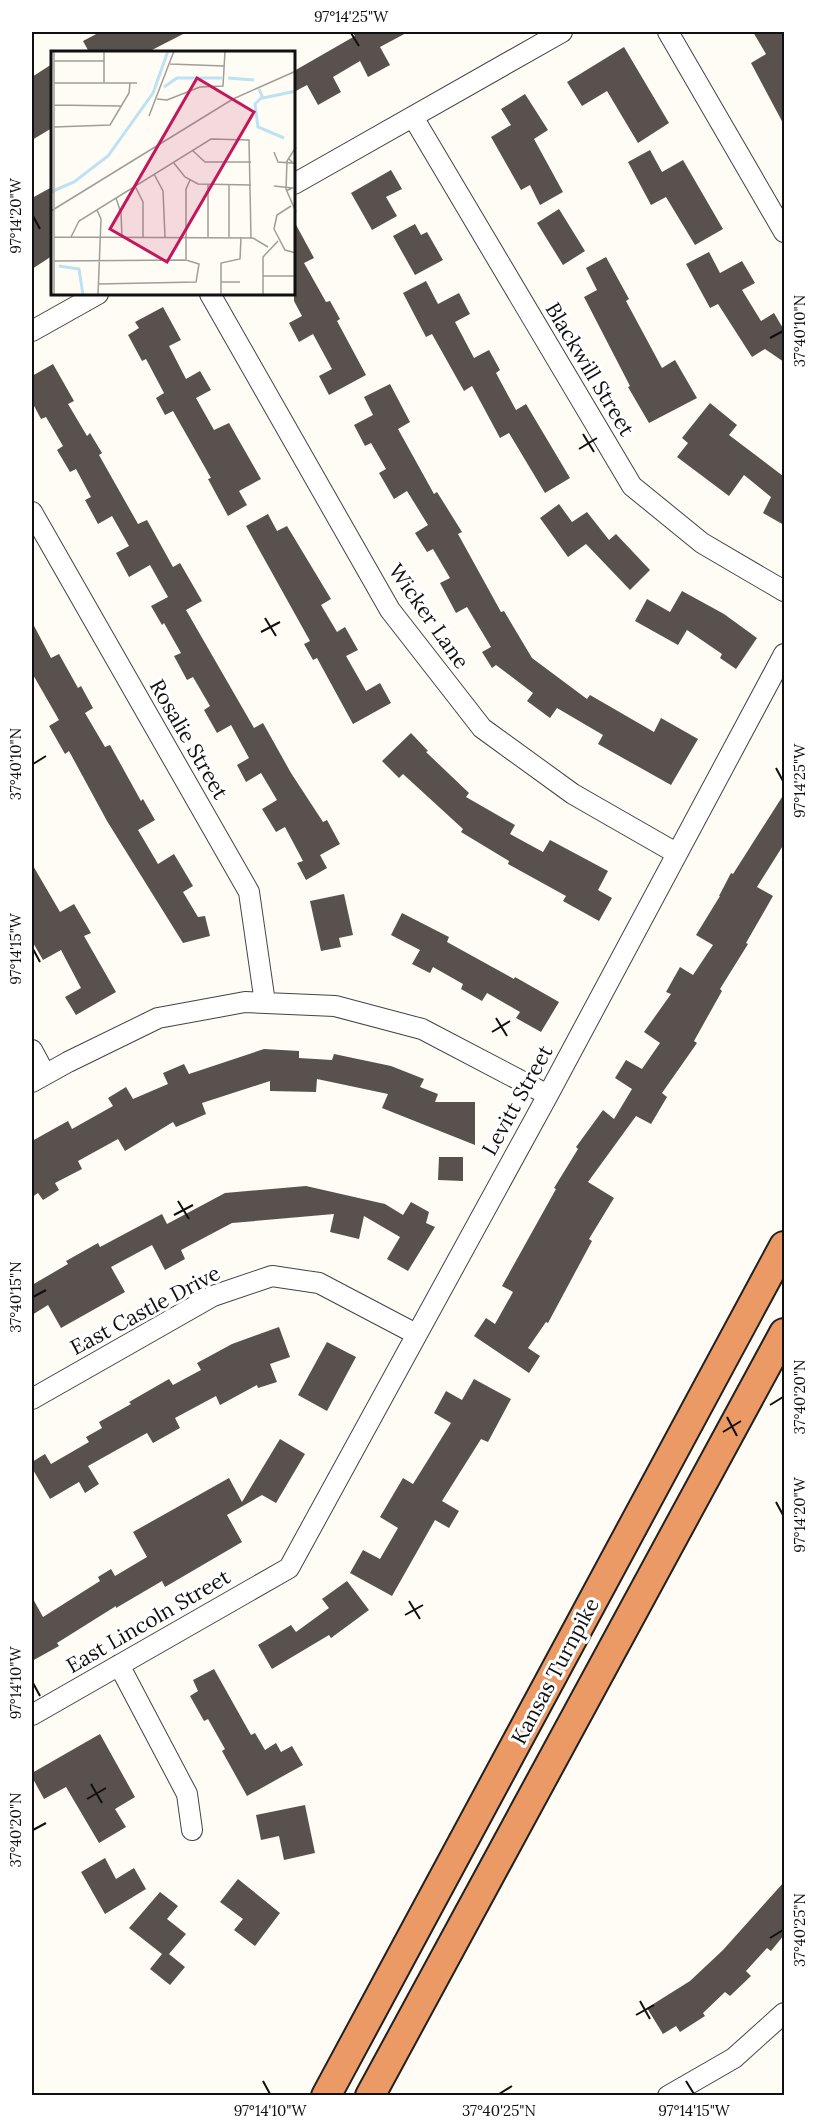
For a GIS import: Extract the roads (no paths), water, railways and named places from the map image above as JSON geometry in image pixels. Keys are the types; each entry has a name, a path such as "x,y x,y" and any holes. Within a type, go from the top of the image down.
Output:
{"highway":[{"name":"Kansas Turnpike","path":"326,2096 784,1246"},
{"name":"Kansas Turnpike","path":"370,2096 784,1333"}],"street":[{"path":"296,183 562,32"},
{"path":"668,32 784,232"},
{"name":"Blackwill Street","path":"413,117 632,486 702,543 784,591"},
{"path":"32,331 94,296"},
{"name":"Wicker Lane","path":"211,296 390,610 482,728 573,794 676,853"},
{"name":"Rosalie Street","path":"32,512 249,892 265,1003"},
{"name":"Levitt Street","path":"289,1568 548,1095 784,654"},
{"path":"32,1050 38,1078 158,1018 245,1002 335,1006 422,1029 548,1095"},
{"name":"East Castle Drive","path":"32,1399 213,1296 272,1276 319,1283 416,1334"},
{"name":"East Lincoln Street","path":"32,1716 289,1568"},
{"path":"119,1665 187,1794 192,1830"},
{"path":"668,2096 734,2058 784,2013"}]}
